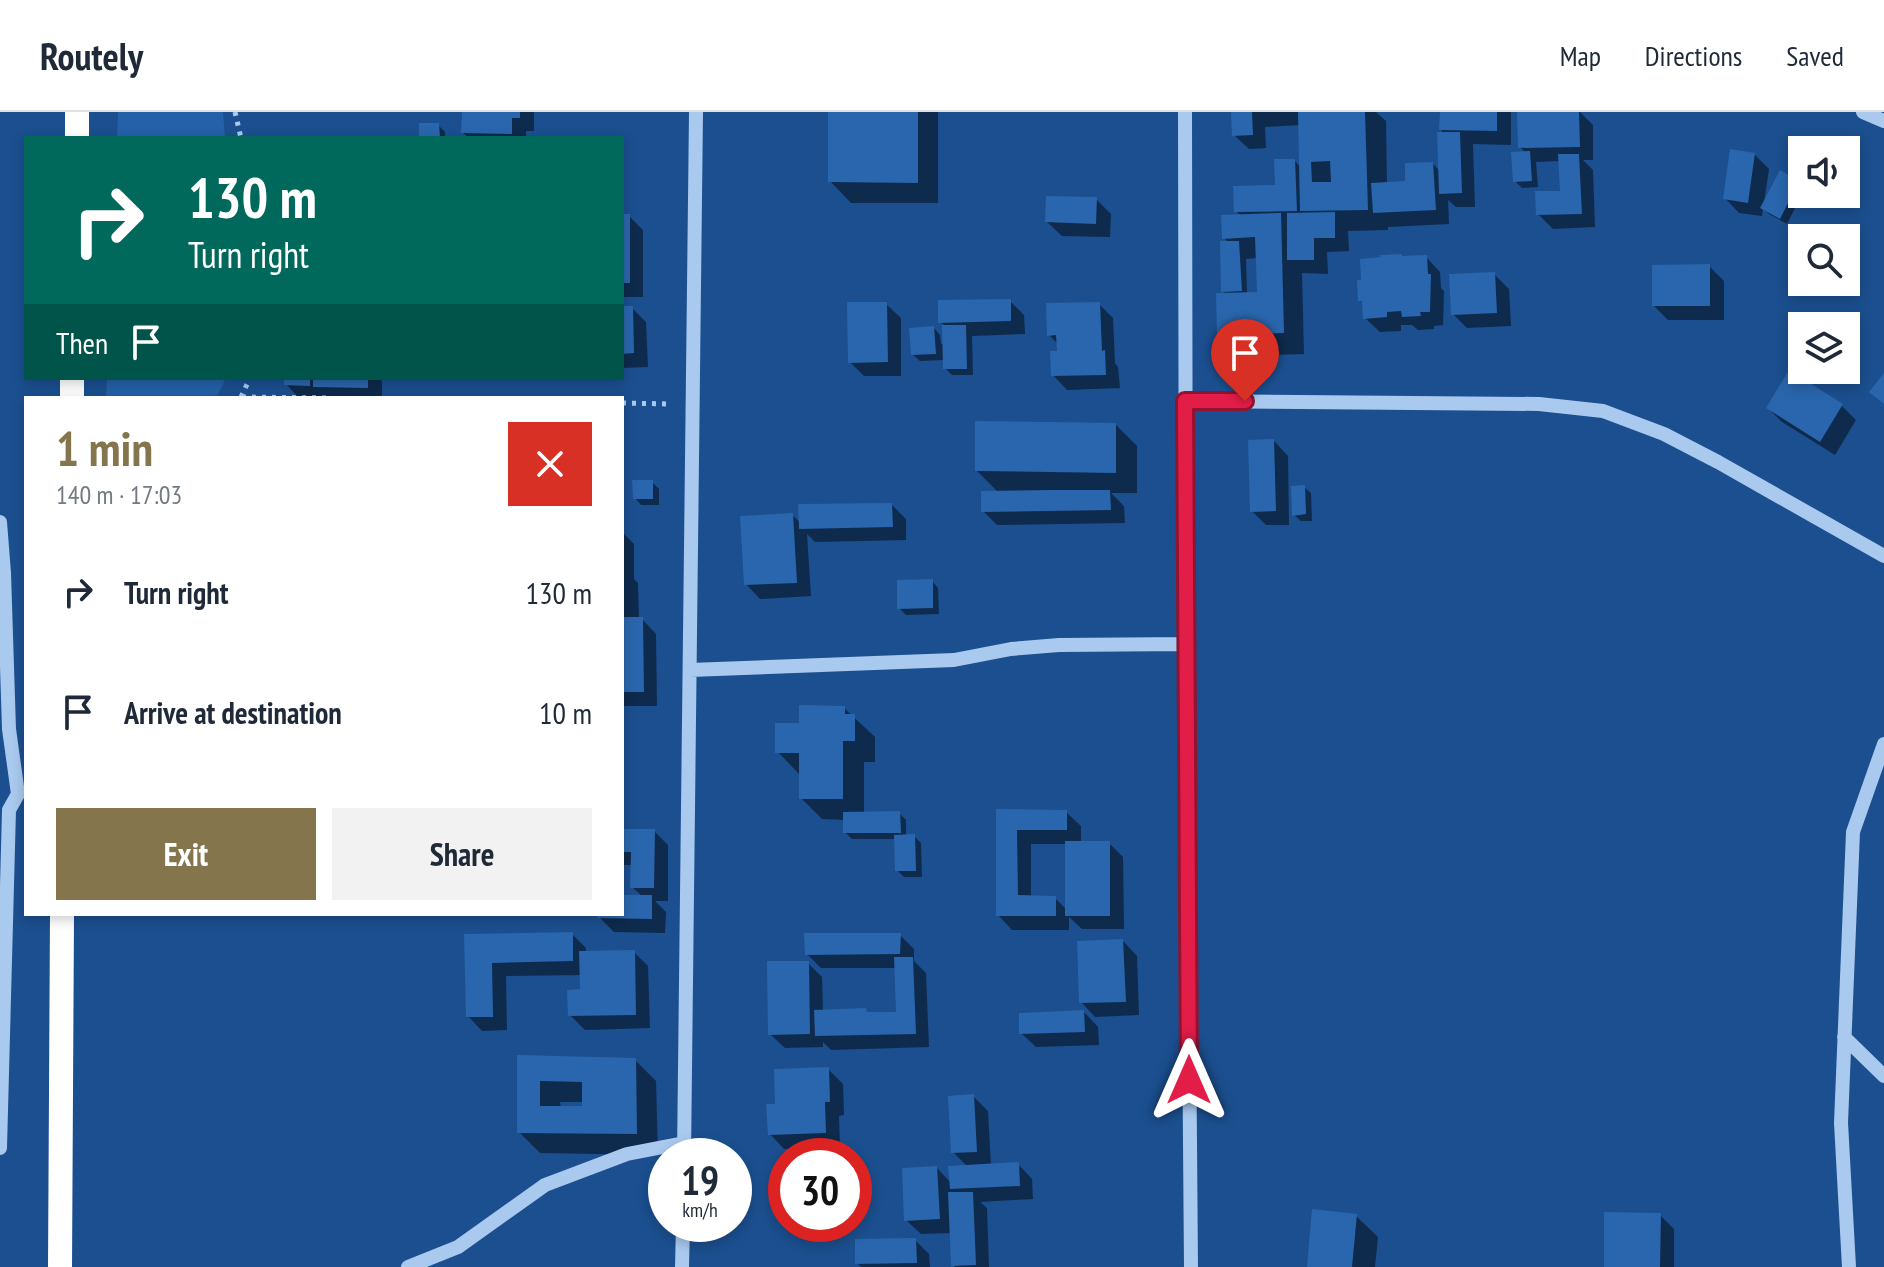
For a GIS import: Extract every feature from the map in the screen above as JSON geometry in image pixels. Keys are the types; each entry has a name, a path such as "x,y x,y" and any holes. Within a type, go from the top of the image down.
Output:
{"highway":[{"path":"77,112 77,136"},
{"path":"60,1267 62,916"}],"street":[{"path":"684,1138 696,112"},
{"path":"1185,112 1191,1267"},
{"path":"1863,112 1884,121"},
{"path":"1185,401 1511,403 1603,411 1664,434 1884,556"},
{"path":"0,522 9,729 18,794 9,810 0,1148"},
{"path":"690,670 954,660 1011,649 1059,645 1186,644"},
{"path":"1849,1267 1841,1123 1853,832 1884,744"},
{"path":"1844,1037 1884,1076"},
{"path":"408,1267 458,1247 545,1185 627,1154 648,1153"},
{"path":"682,1267 683,1242"}],"path":[{"path":"235,112 241,136"},
{"path":"624,403 693,404"}],"shaded area":[{"path":"118,112 223,112 225,136 117,136"},
{"path":"107,380 225,380 217,396 106,396"}],"building":[{"path":"462,112 520,112 520,118 512,118 512,134 461,133"},
{"path":"828,112 918,112 918,183 828,182"},
{"path":"1231,112 1252,112 1253,135 1232,136"},
{"path":"1298,112 1365,112 1368,210 1300,211","holes":["1330,161 1331,182 1312,182 1311,162"]},
{"path":"1440,112 1497,112 1497,131 1439,130"},
{"path":"1517,112 1579,112 1580,147 1518,148"},
{"path":"419,123 439,123 440,136 419,136"},
{"path":"1437,132 1460,132 1462,193 1439,194"},
{"path":"1730,149 1755,153 1748,203 1723,199"},
{"path":"1530,151 1532,181 1513,182 1511,152"},
{"path":"1558,154 1579,154 1582,214 1536,215 1535,191 1560,191"},
{"path":"1274,159 1295,159 1297,211 1234,212 1233,186 1275,185"},
{"path":"1433,162 1436,210 1373,213 1371,183 1405,181 1405,163"},
{"path":"1780,170 1788,175 1788,203 1780,219 1760,208"},
{"path":"1046,196 1097,197 1096,224 1045,222"},
{"path":"1335,212 1335,238 1314,238 1314,260 1287,260 1287,213"},
{"path":"1281,213 1284,333 1217,335 1216,293 1257,292 1255,237 1222,239 1221,215"},
{"path":"624,214 630,214 630,283 624,283"},
{"path":"1220,241 1239,241 1242,291 1221,292"},
{"path":"1402,254 1427,255 1428,274 1431,274 1430,312 1402,317 1401,311 1387,312 1387,317 1363,319 1362,301 1358,301 1360,259"},
{"path":"1710,264 1710,306 1652,306 1652,265"},
{"path":"1495,272 1497,313 1451,315 1449,274"},
{"path":"1011,299 1011,321 938,323 938,300"},
{"path":"847,302 887,302 888,362 848,363"},
{"path":"1100,302 1106,375 1051,376 1050,351 1057,351 1056,335 1047,336 1046,303"},
{"path":"624,306 633,306 634,353 624,354"},
{"path":"942,325 966,325 967,369 943,369"},
{"path":"934,326 936,354 911,355 909,328"},
{"path":"1788,372 1788,384 1811,384 1843,404 1820,442 1766,408"},
{"path":"1884,373 1884,404 1869,392"},
{"path":"284,380 310,380 310,386 284,385"},
{"path":"313,380 368,380 368,388 313,387"},
{"path":"975,421 1116,423 1116,473 975,471"},
{"path":"1274,439 1276,511 1250,512 1248,440"},
{"path":"632,480 653,480 653,499 633,499"},
{"path":"1305,485 1306,514 1292,516 1291,486"},
{"path":"1110,490 1111,510 981,512 981,491"},
{"path":"892,503 893,527 799,529 798,504"},
{"path":"793,513 797,583 744,585 740,516"},
{"path":"933,579 933,608 897,609 897,580"},
{"path":"624,617 643,617 644,692 624,692"},
{"path":"799,705 845,706 845,714 855,714 855,741 843,741 843,799 799,799 799,753 775,753 775,723 799,723"},
{"path":"996,809 1067,810 1067,830 1017,830 1018,895 1056,896 1056,916 996,916"},
{"path":"900,811 901,833 843,833 843,812"},
{"path":"624,829 655,829 654,888 630,888 631,852 624,852"},
{"path":"915,834 916,871 895,871 894,835"},
{"path":"1065,841 1110,841 1110,916 1065,916"},
{"path":"624,895 652,895 652,919 597,918 624,916"},
{"path":"573,932 573,961 492,963 493,1017 466,1017 464,934"},
{"path":"804,933 901,933 900,954 805,955"},
{"path":"1123,939 1126,1002 1079,1003 1077,941"},
{"path":"635,950 636,1015 568,1016 567,990 580,989 579,951"},
{"path":"894,957 913,957 916,1034 815,1036 814,1010 866,1008 867,1012 896,1012"},
{"path":"767,961 809,961 810,1034 768,1035"},
{"path":"1084,1010 1085,1032 1019,1034 1019,1013"},
{"path":"517,1055 636,1058 637,1134 517,1133","holes":["540,1081 582,1082 582,1106 540,1106"]},
{"path":"829,1067 830,1102 825,1102 826,1133 768,1135 766,1104 775,1104 774,1069"},
{"path":"974,1094 977,1152 951,1153 948,1096"},
{"path":"1019,1162 1020,1186 950,1189 948,1166"},
{"path":"937,1166 940,1219 904,1221 902,1168"},
{"path":"948,1192 973,1192 976,1265 951,1266"},
{"path":"1312,1209 1357,1214 1352,1267 1307,1267"},
{"path":"1604,1212 1661,1213 1660,1267 1604,1267"},
{"path":"916,1238 917,1263 855,1264 855,1242 872,1242 872,1239"}],"route":[{"path":"1189,1080 1185,401 1245,401"}]}
